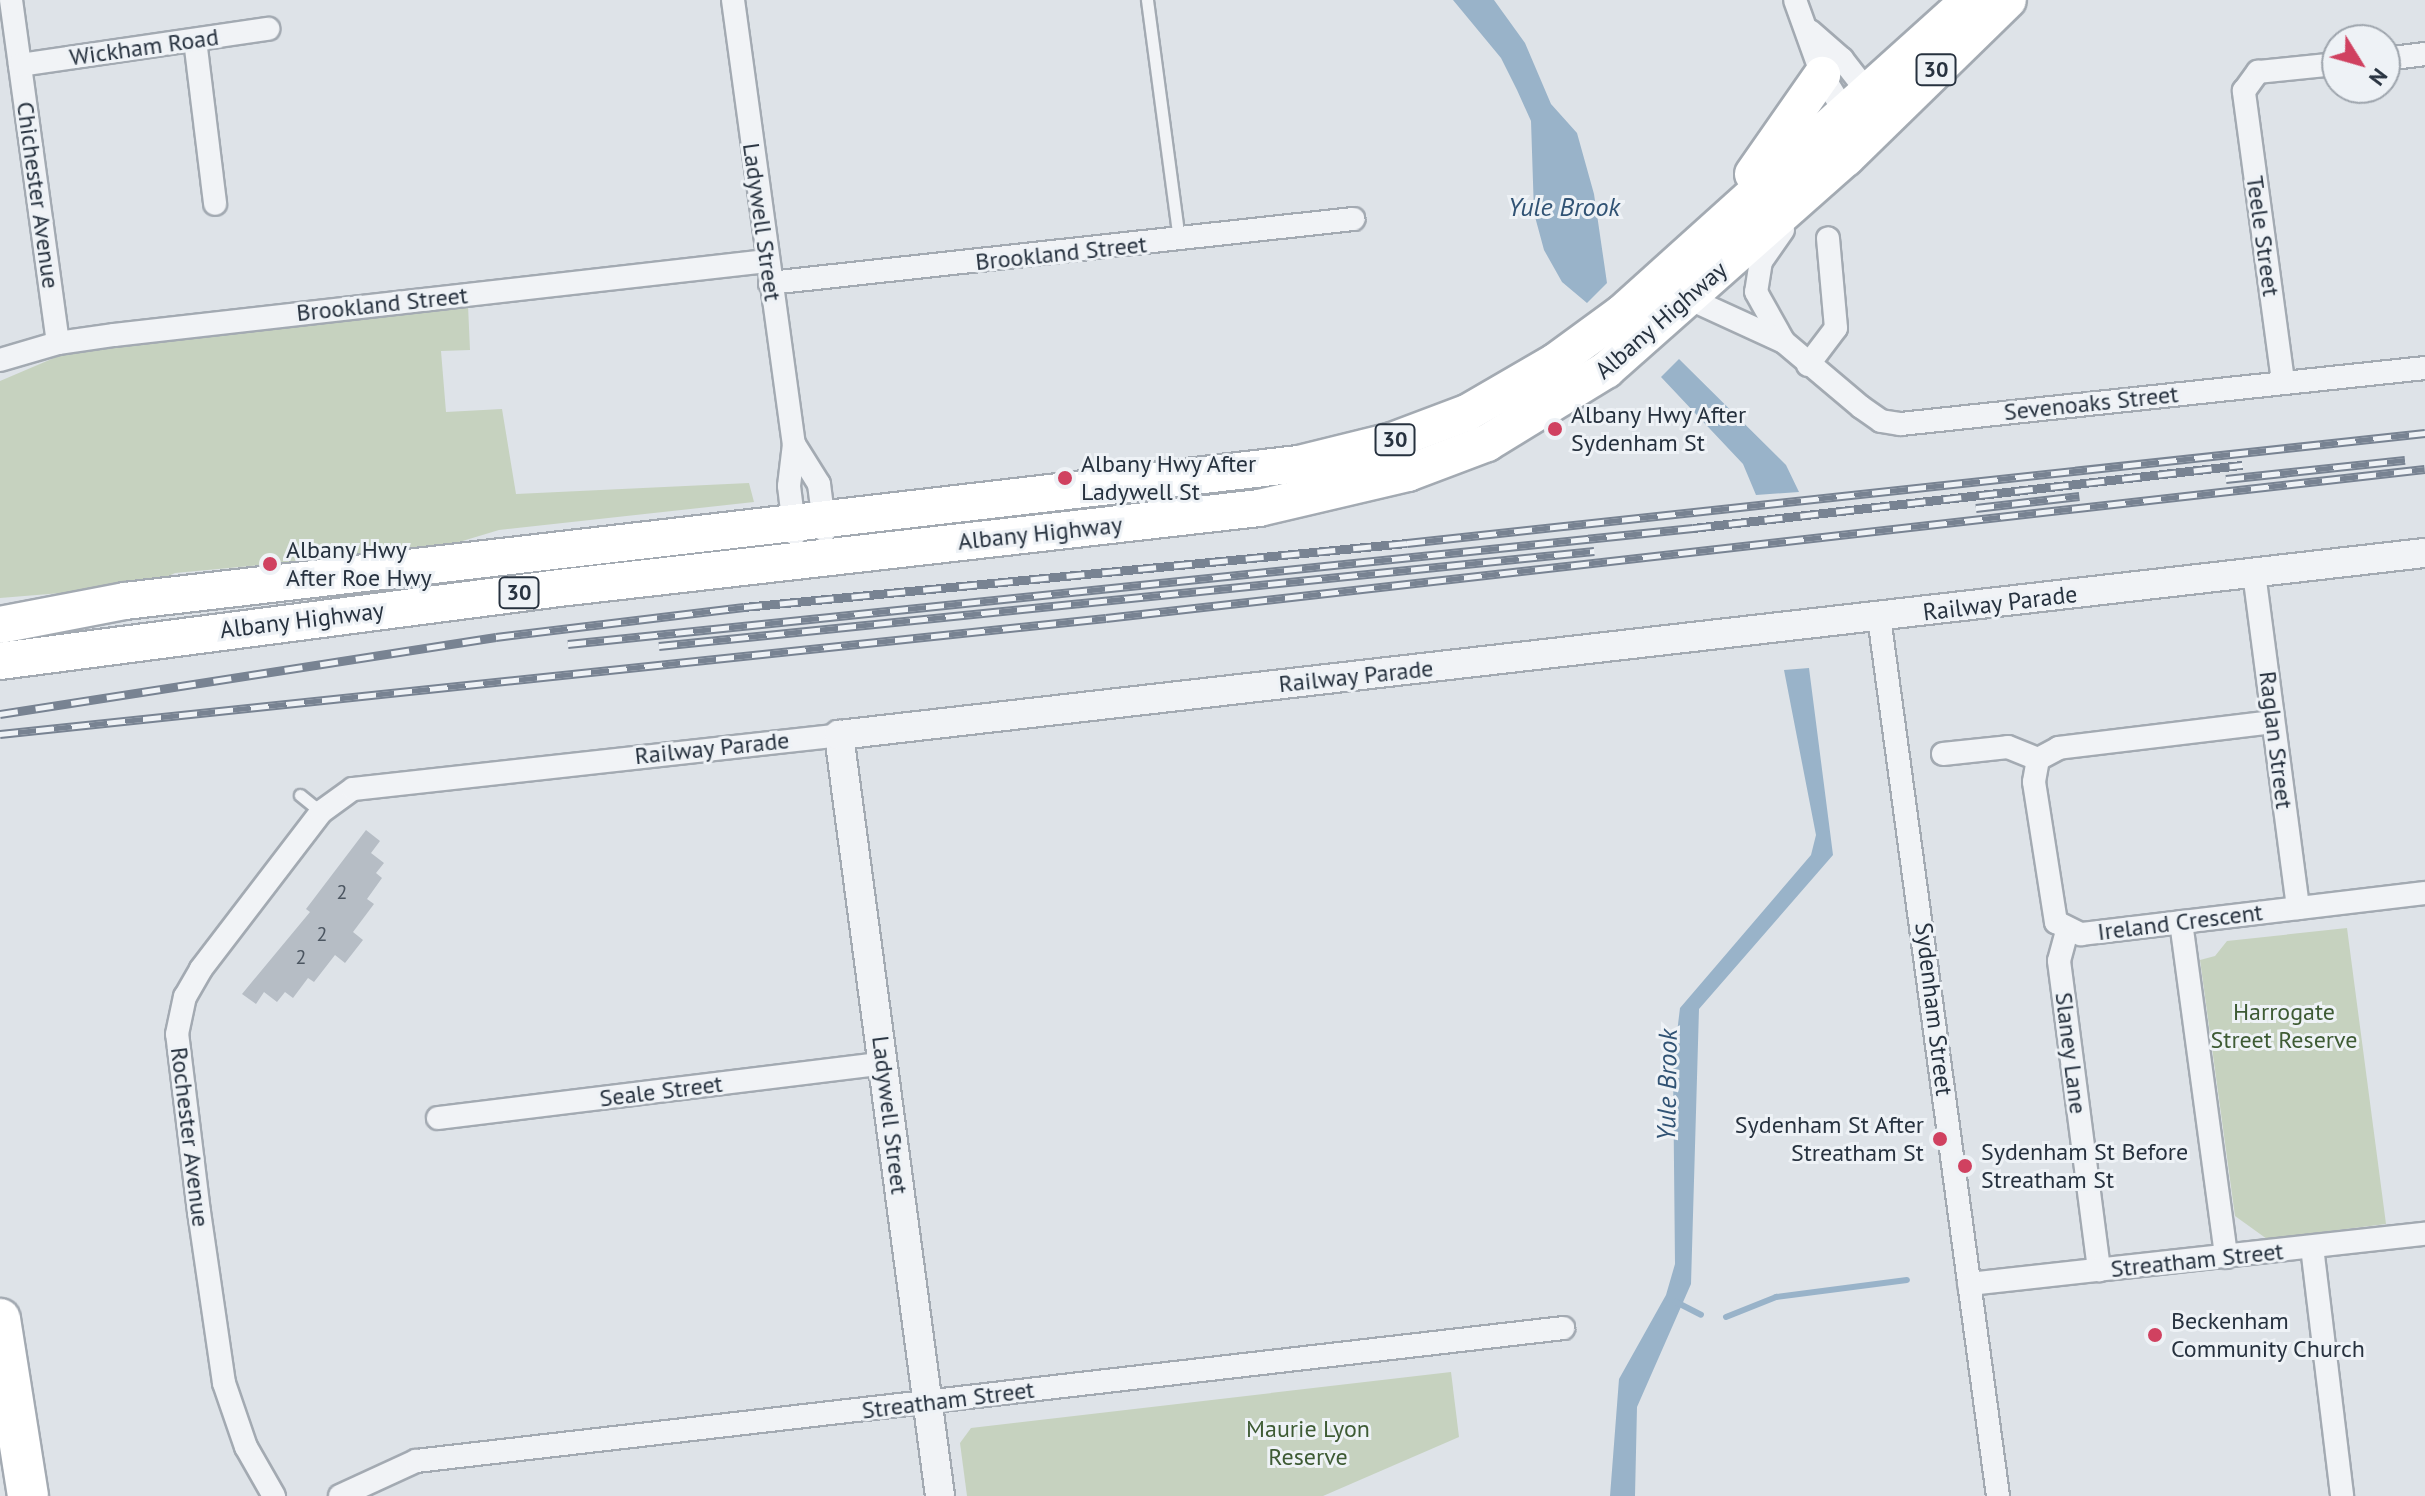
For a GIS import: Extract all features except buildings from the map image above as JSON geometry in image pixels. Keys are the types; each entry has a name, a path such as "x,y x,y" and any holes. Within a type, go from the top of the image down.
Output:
{"highway":[{"name":"Albany Highway","path":"1862,124 1970,0"},
{"name":"Albany Highway","path":"0,661 812,558 1259,508 1404,475 1487,443 1551,407 1606,370 1679,285 2008,0"},
{"path":"1679,285 1689,238 1737,195 1773,149 1822,75"},
{"name":"Albany Highway","path":"0,625 125,601 1299,464 1353,453 1479,406 1679,285"},
{"path":"0,1319 28,1496"}],"street":[{"name":"Chichester Avenue","path":"11,0 58,343"},
{"name":"Ladywell Street","path":"733,0 794,444 789,486 808,519 812,558"},
{"path":"1795,0 1862,124"},
{"name":"Wickham Road","path":"20,65 268,29"},
{"path":"1809,30 1822,75 1862,124"},
{"path":"195,40 215,204"},
{"path":"2401,57 2425,54"},
{"name":"Teele Street","path":"2283,381 2244,91 2258,72 2321,66"},
{"name":"Sevenoaks Street","path":"1784,342 1756,292 1761,261 1862,124"},
{"name":"Brookland Street","path":"0,360 58,343 768,272 1179,241 1353,219"},
{"path":"1808,365 1836,328 1828,238"},
{"name":"Sevenoaks Street","path":"1679,285 1784,342 1808,365 1881,421 1901,424 2425,368"},
{"name":"Ladywell Street","path":"794,444 819,484 808,519 812,558"},
{"name":"Railway Parade","path":"321,812 344,793 382,782 839,735 2425,553"},
{"name":"Raglan Street","path":"2254,573 2298,908"},
{"name":"Sydenham Street","path":"1879,617 1998,1496"},
{"path":"1943,754 2008,747 2038,759 2059,748 2273,722"},
{"name":"Ladywell Street","path":"839,735 940,1496"},
{"name":"Ireland Crescent","path":"2038,759 2034,782 2051,907 2067,931 2081,934 2425,893"},
{"name":"Rochester Avenue","path":"274,1496 240,1431 222,1371 177,1034 194,978 321,812"},
{"path":"2181,922 2226,1257"},
{"name":"Slaney Lane","path":"2067,931 2059,961 2099,1270"},
{"name":"Seale Street","path":"438,1118 883,1063"},
{"name":"Streatham Street","path":"1969,1284 2425,1234"},
{"path":"2312,1247 2342,1496"},
{"name":"Streatham Street","path":"340,1496 416,1461 1563,1328"}],"lane":[{"path":"1147,0 1179,241"},
{"path":"300,795 321,812"}],"green space":[{"path":"468,305 470,350 441,351 446,412 502,409 516,494 749,483 754,502 499,530 436,549 175,573 147,586 0,598 0,381 68,352"},
{"name":"Harrogate Street Reserve","path":"2347,928 2386,1224 2267,1239 2235,1216 2200,960 2215,956 2227,941"},
{"name":"Maurie Lyon Reserve","path":"1451,1372 1459,1437 1323,1496 967,1496 960,1443 971,1428"}],"water":[{"name":"Yule Brook","path":"1453,0 1494,0 1525,43 1551,104 1577,133 1594,194 1607,283 1587,303 1562,282 1544,250 1534,213 1531,121 1501,58"},
{"path":"1679,359 1786,465 1799,492 1756,495 1743,464 1661,377"},
{"path":"1809,668 1833,855 1699,1009 1691,1284 1637,1407 1635,1496 1610,1496 1619,1379 1666,1295 1675,1264 1673,1065 1680,1008 1811,855 1816,835 1784,670"}],"waterway":[{"path":"1726,1317 1776,1297 1907,1280"},
{"path":"1676,1302 1701,1315"}],"railway":[{"path":"0,714 496,637 744,607 1407,543 2425,433"},
{"path":"2226,479 2405,460"},
{"path":"568,644 1693,528 2242,465"},
{"path":"0,734 1106,618 2425,469"},
{"path":"1976,508 2079,496"},
{"path":"659,646 1594,551"}],"place":[{"name":"Albany Hwy After Sydenham St","path":"1555,429"},
{"name":"Albany Hwy After Ladywell St","path":"1065,478"},
{"name":"Albany Hwy After Roe Hwy","path":"270,564"},
{"name":"Sydenham St After Streatham St","path":"1940,1139"},
{"name":"Sydenham St Before Streatham St","path":"1965,1166"},
{"name":"Beckenham Community Church","path":"2155,1335"}]}
